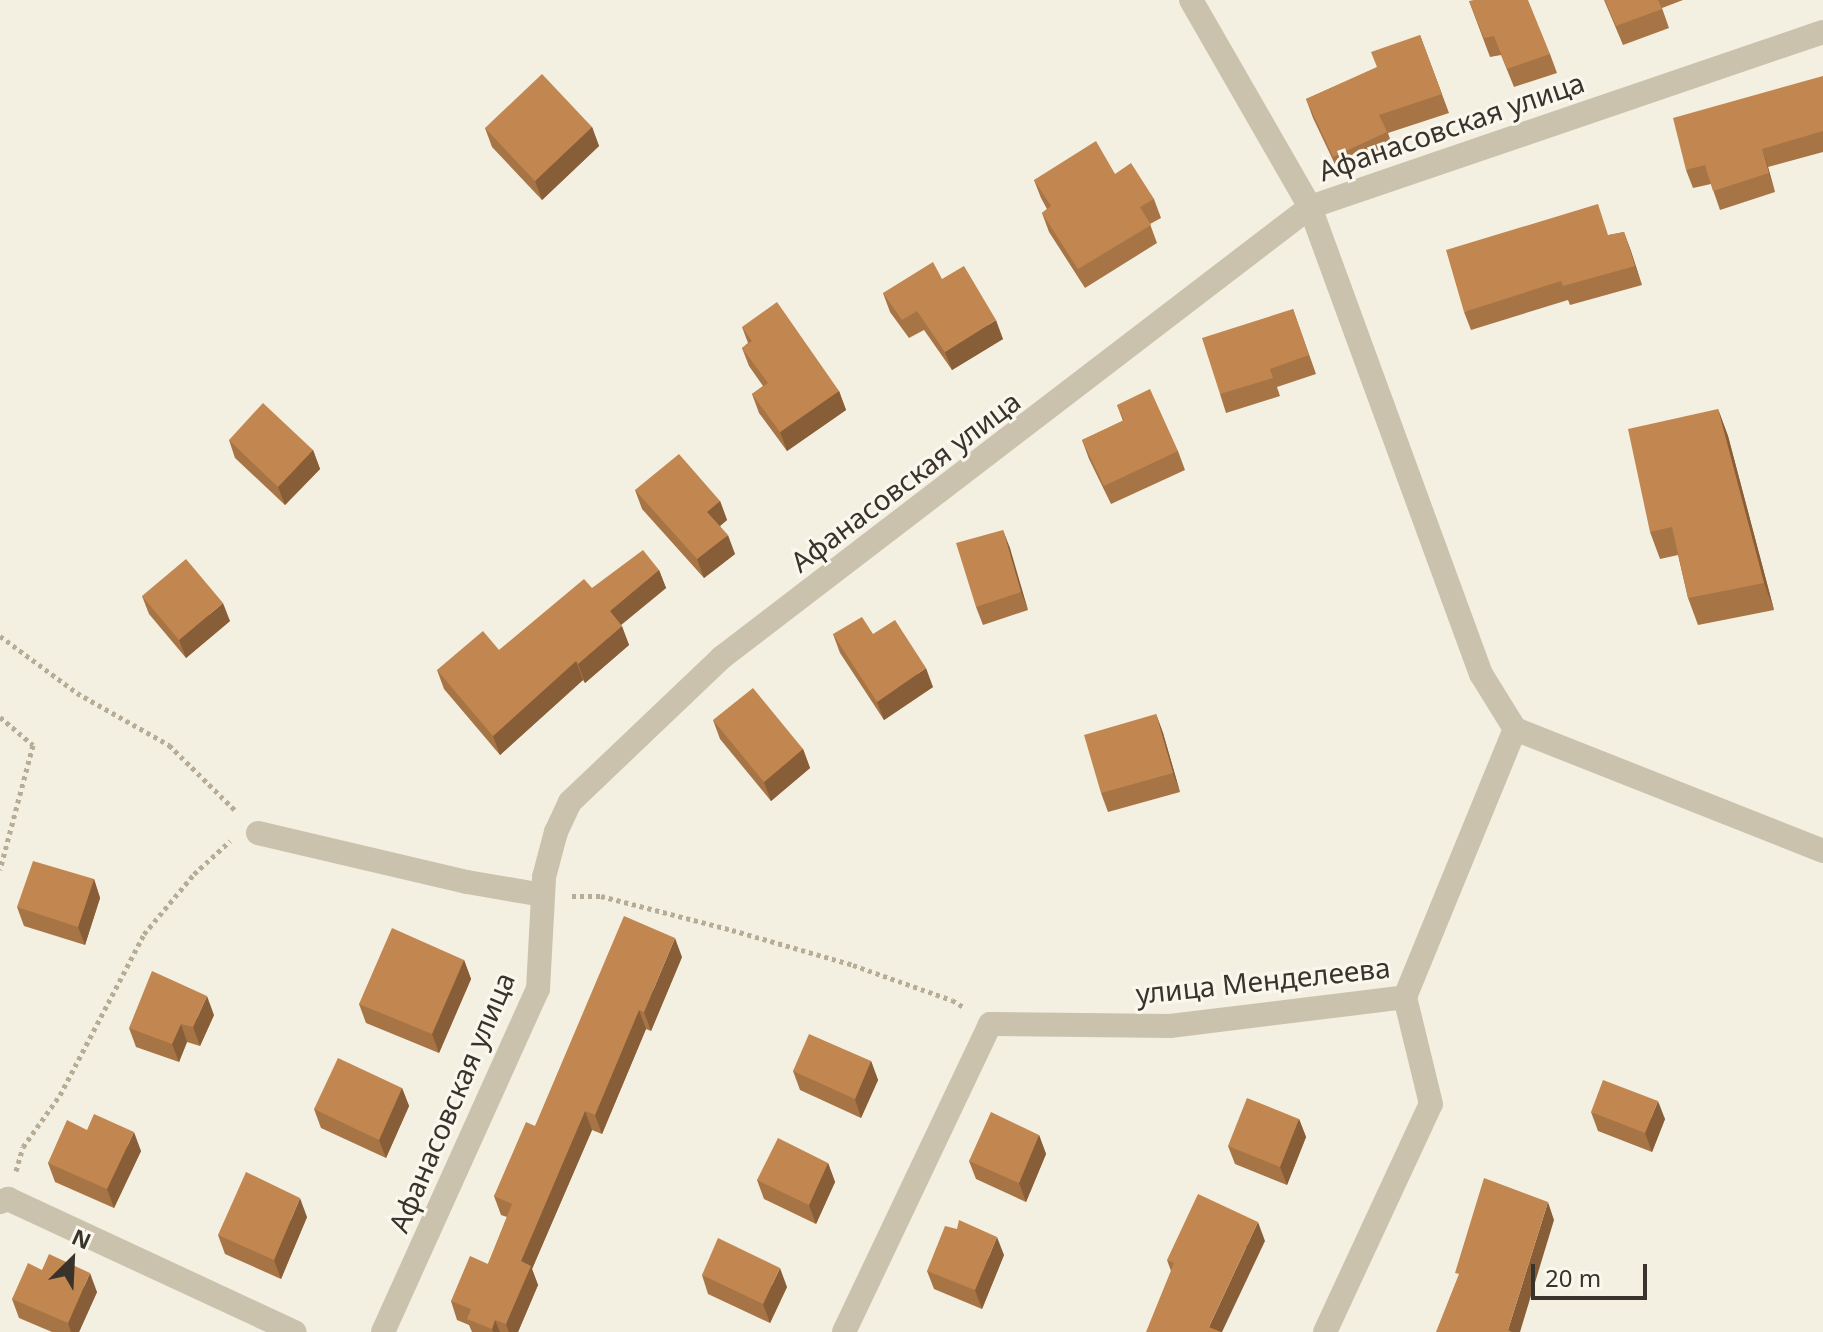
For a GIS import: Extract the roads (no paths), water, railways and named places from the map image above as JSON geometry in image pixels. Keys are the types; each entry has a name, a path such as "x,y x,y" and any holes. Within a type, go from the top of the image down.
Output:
{"street":[{"path":"1191,0 1310,207 1481,674 1515,729 1823,851"},
{"name":"Афанасовская улица","path":"383,1332 538,989 543,895 556,832 570,802 721,658 1310,207 1823,32"},
{"name":"улица Менделеева","path":"844,1332 990,1024 1170,1026 1405,997 1515,729"},
{"path":"258,833 467,882 543,895"},
{"path":"1325,1332 1431,1104 1405,997"},
{"path":"4,1200 295,1332"}]}
